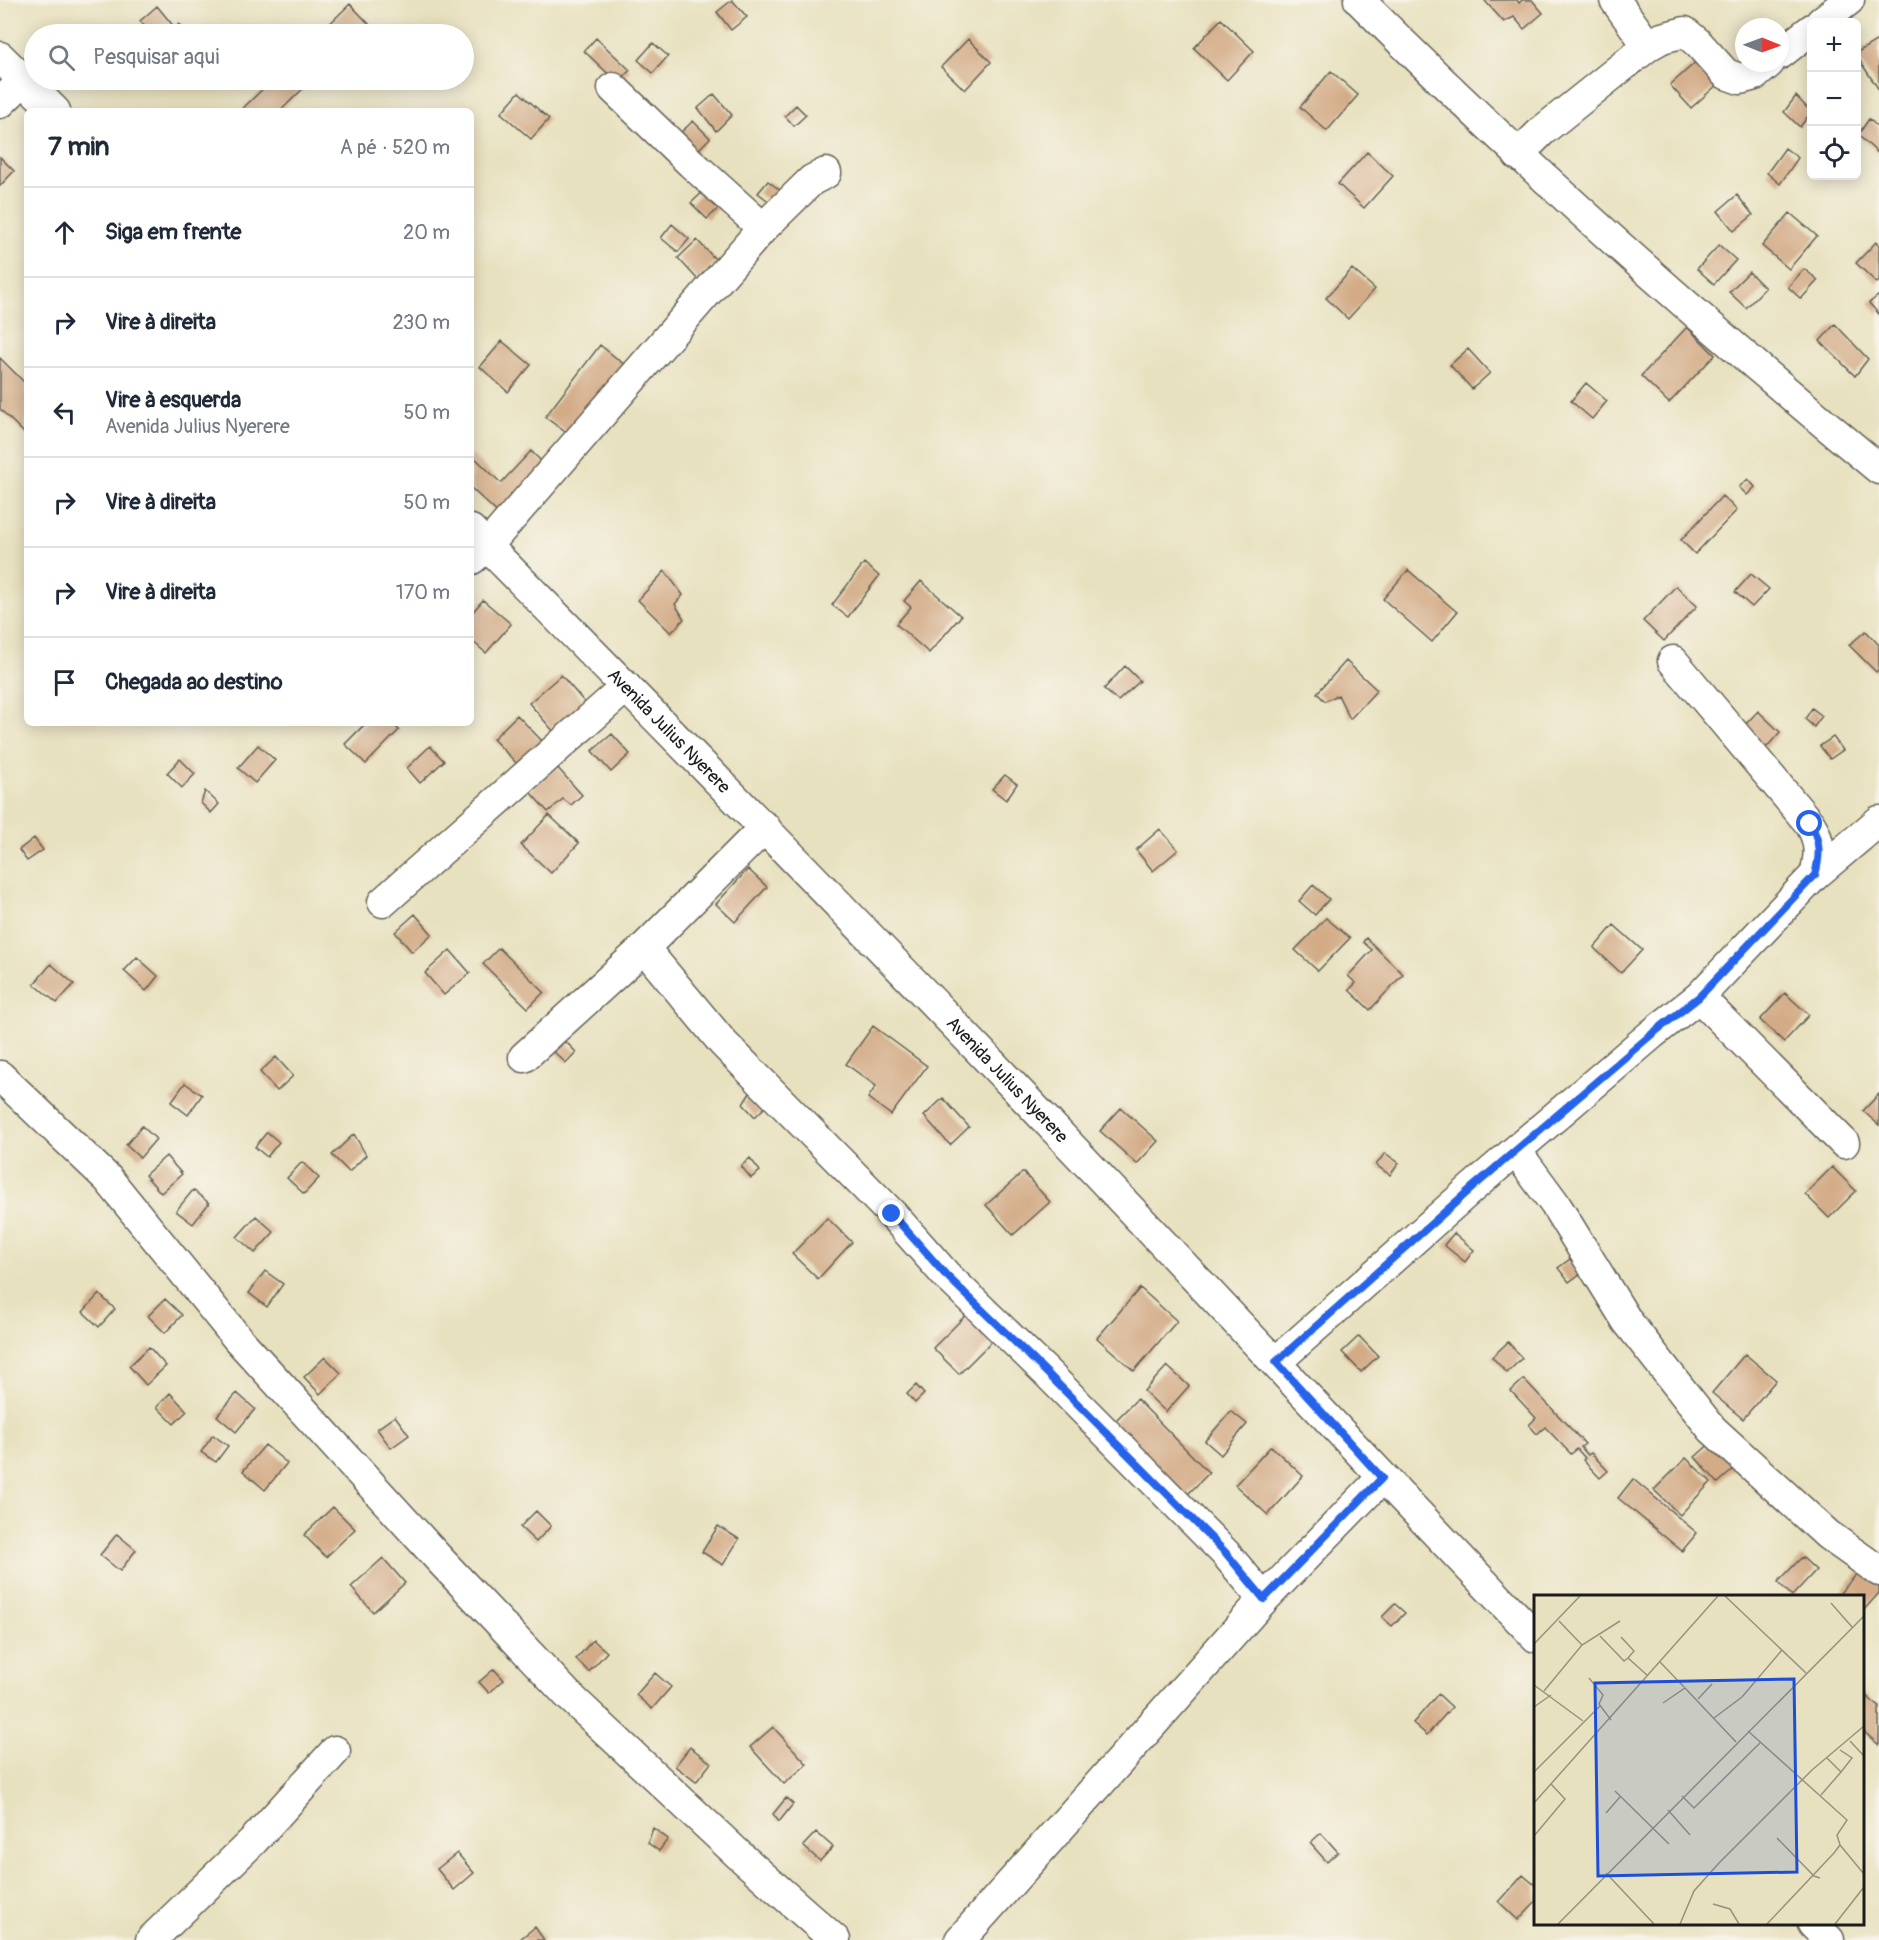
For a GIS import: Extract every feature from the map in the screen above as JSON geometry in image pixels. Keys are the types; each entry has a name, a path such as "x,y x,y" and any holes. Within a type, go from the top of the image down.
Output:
{"street":[{"path":"1359,0 1518,154 1879,469"},
{"path":"1615,0 1648,46"},
{"path":"1826,18 1849,0"},
{"path":"1518,154 1542,131 1648,46 1662,38 1685,32 1726,74 1740,79 1758,72"},
{"path":"1789,47 1807,33"},
{"path":"0,57 24,80 0,103"},
{"path":"613,88 763,228"},
{"path":"34,90 52,108"},
{"path":"476,545 716,285 763,228 812,180 826,174"},
{"name":"Avenida Julius Nyerere","path":"476,545 626,687 765,827 1276,1362 1382,1478 1534,1635"},
{"path":"1674,661 1818,836 1820,850 1815,875"},
{"path":"383,902 626,687"},
{"path":"1276,1362 1516,1151 1652,1034 1699,997 1815,875 1879,821"},
{"path":"524,1057 644,948 765,827"},
{"path":"644,948 723,1043 892,1214 945,1274 1225,1552 1264,1599"},
{"path":"1699,997 1844,1143"},
{"path":"0,1076 108,1179 238,1339 440,1560 568,1695 739,1855 835,1940"},
{"path":"1516,1151 1555,1204 1627,1321 1712,1429 1828,1536 1879,1571"},
{"path":"960,1940 1264,1599 1382,1478"},
{"path":"151,1940 254,1840 335,1751"},
{"path":"1815,1925 1828,1940"}],"building":[{"path":"732,0 747,17 731,30 717,12"},
{"path":"1517,0 1519,3 1522,0 1532,0 1543,13 1524,29 1514,17 1504,22 1485,1"},
{"path":"350,4 369,24 329,24"},
{"path":"157,6 172,24 143,24 140,21"},
{"path":"1221,19 1254,51 1227,80 1194,48"},
{"path":"596,38 630,70 618,83 584,51"},
{"path":"968,39 991,62 965,90 941,67"},
{"path":"1879,39 1879,90 1861,63 1861,50"},
{"path":"653,43 668,56 653,73 638,60"},
{"path":"1697,61 1718,84 1691,108 1670,85"},
{"path":"1331,71 1358,95 1327,131 1300,107"},
{"path":"262,90 302,90 283,108 243,108"},
{"path":"519,92 549,119 531,139 501,113"},
{"path":"714,94 732,115 716,131 698,108"},
{"path":"1796,96 1807,108 1807,117 1800,127 1784,112"},
{"path":"796,105 806,115 794,126 785,116"},
{"path":"1869,119 1879,128 1879,154 1861,138 1861,131"},
{"path":"693,121 710,138 694,154 676,137"},
{"path":"1785,148 1798,158 1780,184 1767,173"},
{"path":"1367,152 1393,176 1364,208 1338,184"},
{"path":"0,157 14,171 0,186"},
{"path":"768,181 785,194 775,206 758,193"},
{"path":"706,189 721,206 707,219 691,203"},
{"path":"1737,195 1753,215 1734,231 1718,211"},
{"path":"1790,213 1817,236 1789,269 1762,246"},
{"path":"672,224 689,239 678,252 661,238"},
{"path":"697,240 717,261 698,280 678,258"},
{"path":"1876,242 1879,245 1879,281 1877,283 1856,263"},
{"path":"1719,245 1736,260 1714,284 1697,269"},
{"path":"1352,269 1375,289 1348,319 1326,298"},
{"path":"1804,269 1818,280 1801,299 1788,287"},
{"path":"1749,272 1765,288 1746,308 1729,292"},
{"path":"1879,295 1879,314 1869,303"},
{"path":"1835,324 1868,359 1855,376 1820,341"},
{"path":"1687,327 1715,355 1669,403 1641,376"},
{"path":"502,341 531,365 508,392 480,367"},
{"path":"600,345 626,366 572,437 545,417"},
{"path":"1468,349 1490,373 1472,389 1450,365"},
{"path":"0,358 24,382 24,433 0,409"},
{"path":"1586,383 1607,401 1592,419 1571,401"},
{"path":"531,451 549,469 503,518 474,491 474,457 501,483"},
{"path":"1748,479 1755,487 1747,495 1739,487"},
{"path":"1722,496 1737,510 1695,554 1681,540"},
{"path":"864,563 879,576 848,617 832,605"},
{"path":"1408,570 1457,612 1432,642 1383,599"},
{"path":"665,571 683,595 675,604 684,619 671,633 638,600"},
{"path":"1751,574 1769,589 1752,607 1735,592"},
{"path":"921,581 961,616 929,653 896,624 911,607 904,601"},
{"path":"1676,586 1697,606 1664,641 1643,621"},
{"path":"483,600 511,624 486,653 474,643 474,610"},
{"path":"1866,631 1879,645 1879,669 1876,672 1849,645"},
{"path":"1346,661 1377,690 1350,719 1338,695 1325,701 1317,693"},
{"path":"1125,666 1140,681 1118,701 1104,689"},
{"path":"561,675 586,704 554,732 529,703"},
{"path":"1812,708 1822,716 1814,727 1805,719"},
{"path":"1758,711 1780,732 1766,748 1744,726"},
{"path":"517,715 545,744 521,768 493,739"},
{"path":"363,726 395,726 399,730 366,764 345,744"},
{"path":"612,734 630,754 611,772 592,751"},
{"path":"1833,737 1843,750 1830,759 1820,746"},
{"path":"258,745 275,760 255,783 238,768"},
{"path":"430,746 444,761 420,783 407,768"},
{"path":"180,759 195,774 182,788 167,773"},
{"path":"556,766 582,795 571,805 563,799 548,812 529,791"},
{"path":"1005,775 1017,784 1006,800 992,789"},
{"path":"205,791 219,804 211,813 201,803"},
{"path":"549,815 579,843 551,873 521,845"},
{"path":"1160,829 1178,850 1153,871 1136,850"},
{"path":"34,838 43,850 27,861 19,850"},
{"path":"748,869 767,887 735,922 716,904"},
{"path":"1313,885 1329,899 1315,915 1299,901"},
{"path":"415,914 432,934 412,952 395,932"},
{"path":"1326,918 1350,938 1318,971 1295,950"},
{"path":"1614,925 1642,950 1621,973 1594,948"},
{"path":"1366,938 1403,974 1370,1010 1349,990 1356,983 1348,976 1372,950 1363,942"},
{"path":"499,948 544,992 528,1008 483,964"},
{"path":"450,950 470,973 444,995 425,973"},
{"path":"137,957 158,976 146,991 124,971"},
{"path":"51,964 74,984 57,1003 34,984"},
{"path":"1785,993 1809,1015 1784,1042 1760,1020"},
{"path":"873,1026 927,1066 891,1115 868,1098 876,1086 846,1064"},
{"path":"565,1041 576,1052 566,1063 554,1052"},
{"path":"276,1057 293,1076 277,1091 260,1072"},
{"path":"185,1083 202,1095 188,1115 171,1102"},
{"path":"752,1090 768,1104 755,1117 743,1104"},
{"path":"1879,1094 1879,1125 1863,1111"},
{"path":"943,1098 969,1127 950,1145 924,1116"},
{"path":"1121,1108 1158,1141 1137,1164 1100,1131"},
{"path":"142,1126 156,1139 140,1158 126,1145"},
{"path":"267,1132 279,1142 267,1157 255,1147"},
{"path":"354,1134 366,1155 349,1172 332,1155"},
{"path":"1385,1153 1399,1163 1390,1175 1376,1165"},
{"path":"166,1156 182,1174 161,1193 145,1175"},
{"path":"750,1158 760,1171 751,1178 741,1166"},
{"path":"302,1162 319,1178 304,1194 287,1178"},
{"path":"1832,1167 1856,1191 1829,1218 1805,1194"},
{"path":"1023,1172 1050,1202 1013,1235 986,1205"},
{"path":"193,1190 209,1203 193,1224 176,1211"},
{"path":"256,1216 274,1232 255,1253 237,1237"},
{"path":"827,1218 852,1242 818,1279 792,1254"},
{"path":"1454,1233 1474,1250 1465,1262 1444,1245"},
{"path":"1570,1259 1581,1273 1569,1282 1558,1268"},
{"path":"265,1271 283,1284 267,1307 249,1293"},
{"path":"1140,1288 1177,1321 1134,1371 1097,1338"},
{"path":"99,1294 115,1309 99,1327 83,1312"},
{"path":"165,1299 182,1315 165,1333 148,1316"},
{"path":"967,1314 993,1340 959,1374 933,1348"},
{"path":"1359,1336 1378,1356 1361,1372 1342,1352"},
{"path":"1508,1342 1522,1358 1507,1373 1492,1357"},
{"path":"149,1347 166,1366 146,1385 129,1366"},
{"path":"1745,1354 1776,1380 1743,1419 1712,1393"},
{"path":"325,1357 341,1373 320,1394 304,1377"},
{"path":"1167,1366 1189,1386 1166,1412 1144,1391"},
{"path":"1524,1379 1585,1444 1581,1447 1588,1455 1591,1453 1608,1471 1600,1478 1583,1460 1585,1458 1577,1449 1571,1454 1545,1427 1537,1434 1529,1425 1536,1418 1511,1391"},
{"path":"916,1385 924,1394 915,1403 907,1394"},
{"path":"170,1393 187,1411 174,1424 157,1407"},
{"path":"237,1393 255,1409 236,1432 217,1416"},
{"path":"1137,1399 1209,1473 1181,1501 1109,1427"},
{"path":"1231,1411 1247,1424 1221,1455 1205,1441"},
{"path":"395,1416 409,1435 391,1448 377,1429"},
{"path":"213,1435 228,1446 216,1462 201,1452"},
{"path":"1712,1442 1735,1468 1718,1483 1695,1457"},
{"path":"265,1445 287,1463 265,1490 243,1471"},
{"path":"1271,1446 1303,1476 1268,1515 1235,1485"},
{"path":"1686,1458 1711,1482 1680,1515 1654,1490"},
{"path":"1633,1479 1697,1533 1682,1551 1618,1498"},
{"path":"333,1507 355,1529 326,1557 304,1535"},
{"path":"536,1511 551,1526 536,1542 520,1527"},
{"path":"718,1526 739,1539 723,1565 702,1552"},
{"path":"117,1534 136,1550 120,1571 100,1555"},
{"path":"1802,1557 1816,1570 1793,1595 1778,1582"},
{"path":"383,1558 405,1583 373,1612 351,1587"},
{"path":"1866,1564 1879,1575 1879,1593 1864,1610 1864,1595 1840,1593"},
{"path":"1395,1604 1405,1613 1392,1626 1382,1617"},
{"path":"593,1640 607,1652 589,1672 576,1659"},
{"path":"494,1669 504,1680 489,1693 479,1682"},
{"path":"655,1673 671,1687 652,1709 636,1695"},
{"path":"1438,1694 1452,1707 1427,1735 1413,1723"},
{"path":"1864,1694 1879,1707 1879,1745 1864,1732"},
{"path":"773,1727 807,1764 784,1784 750,1747"},
{"path":"690,1747 711,1763 696,1782 675,1766"},
{"path":"786,1798 793,1804 779,1822 773,1814"},
{"path":"653,1828 668,1839 659,1851 648,1843"},
{"path":"816,1832 833,1847 820,1861 803,1846"},
{"path":"1321,1833 1338,1852 1327,1862 1310,1843"},
{"path":"457,1853 474,1873 454,1890 437,1869"},
{"path":"1523,1875 1534,1884 1534,1903 1518,1920 1499,1902"},
{"path":"535,1927 544,1940 519,1940"}],"route":[{"path":"892,1214 945,1274 1225,1552 1264,1599 1382,1478 1276,1362 1473,1187 1652,1034 1699,997 1815,875 1820,850 1818,836 1810,824"}]}
